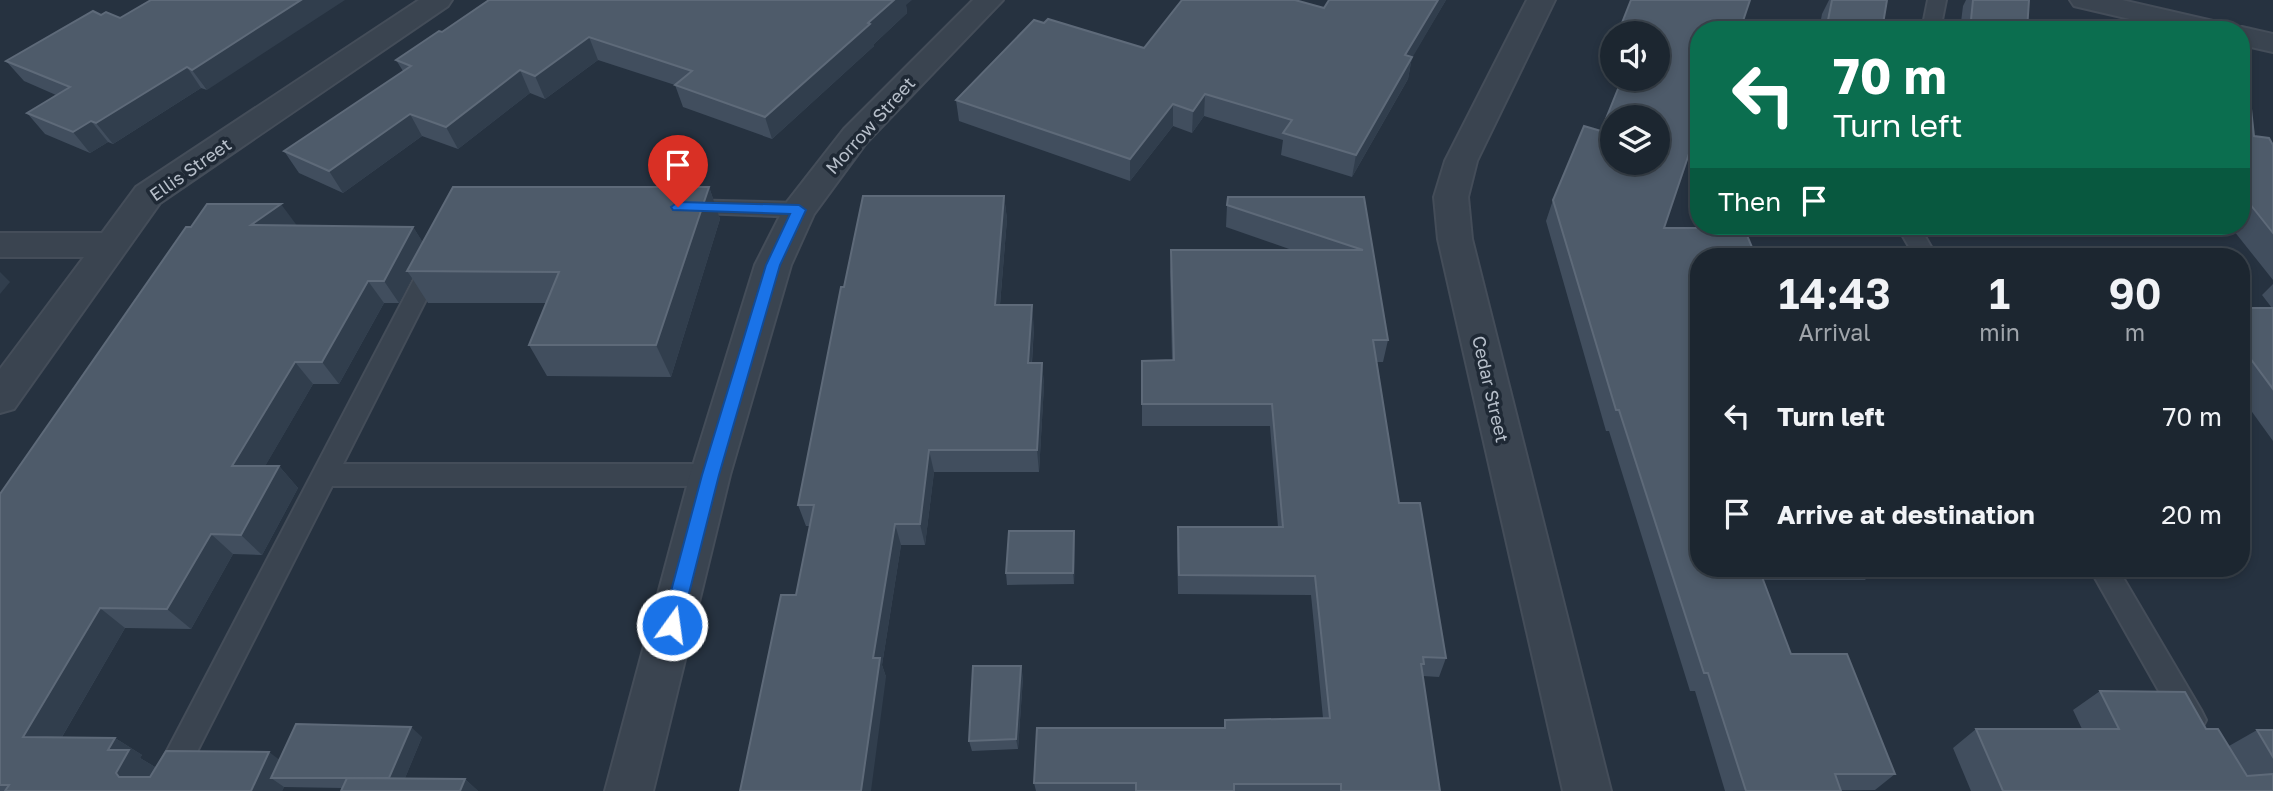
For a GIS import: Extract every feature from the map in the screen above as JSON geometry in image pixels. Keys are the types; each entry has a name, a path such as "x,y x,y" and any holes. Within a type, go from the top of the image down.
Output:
{"street":[{"name":"Ellis Street","path":"0,398 148,195 438,0"},
{"name":"Morrow Street","path":"629,791 710,475 773,265 799,210 855,136 989,0"},
{"name":"Cedar Street","path":"1541,0 1461,161 1451,197 1455,240 1587,791"},
{"path":"2084,0 2176,21"},
{"path":"2250,38 2273,43"},
{"path":"0,245 112,245"}],"lane":[{"path":"1933,21 1937,0"},
{"path":"661,207 799,210"},
{"path":"161,791 446,239"},
{"path":"323,475 710,475"},
{"path":"2109,577 2205,744"}],"building":[{"path":"151,0 301,0 192,70 187,67 96,123 91,121 73,132 27,113 70,87 6,61 93,11 101,15 106,12 120,18"},
{"path":"489,0 894,0 765,117 675,85 692,71 589,37 535,76 520,70 446,127 410,114 329,171 284,151 411,66 396,60"},
{"path":"1182,0 1295,0 1324,8 1329,0 1438,0 1405,55 1412,57 1356,155 1283,133 1292,120 1205,94 1193,111 1173,104 1130,159 956,100 1034,20 1044,23 1048,19 1144,48"},
{"path":"1631,0 1750,0 1743,21 1690,21 1690,151 1664,228 1690,228 1690,235 1747,235 1752,248 1690,248 1690,577 1762,577 1791,654 1847,654 1895,774 1835,774 1841,791 1746,791 1708,673 1704,673 1619,410 1616,410 1553,200 1584,126 1600,131 1600,175 1670,175 1670,105 1612,105 1617,91 1670,91 1670,21 1623,21"},
{"path":"1832,0 1887,0 1884,21 1828,21"},
{"path":"1973,0 2029,0 2028,21 1971,21"},
{"path":"2250,99 2254,136 2269,138 2273,145 2273,233 2250,204"},
{"path":"453,187 709,187 656,345 529,345 559,272 407,271"},
{"path":"863,196 1004,196 995,305 1032,305 1028,363 1042,363 1037,450 929,450 920,524 895,524 873,658 880,658 861,791 740,791 781,595 796,595 814,505 798,505 841,287 844,287"},
{"path":"1228,197 1364,197 1388,340 1373,340 1399,503 1420,503 1446,658 1423,657 1424,664 1421,664 1440,791 1341,791 1341,784 1234,784 1234,791 1136,791 1136,783 1034,783 1037,728 1225,728 1225,720 1330,718 1315,576 1179,575 1178,527 1283,527 1272,404 1142,404 1142,361 1174,360 1171,250 1363,250 1227,205"},
{"path":"207,204 281,204 251,225 413,227 384,281 368,281 322,362 295,362 232,466 279,466 241,535 211,534 167,609 100,608 23,737 115,738 108,750 129,750 116,773 119,777 150,777 166,751 269,752 251,791 5,791 9,785 0,785 0,494 186,227 191,227"},
{"path":"2250,308 2273,308 2273,389 2250,358"},
{"path":"1009,531 1074,531 1073,573 1006,573"},
{"path":"973,666 1021,666 1016,739 969,741"},
{"path":"2100,691 2185,692 2206,729 2218,729 2247,776 2273,774 2273,791 2003,791 1976,729 2119,729"},
{"path":"296,724 411,727 389,778 271,778"},
{"path":"2257,730 2273,730 2273,757"},
{"path":"347,778 465,779 460,791 341,791"}],"route":[{"path":"672,625 710,475 773,265 799,210 678,207"}]}
